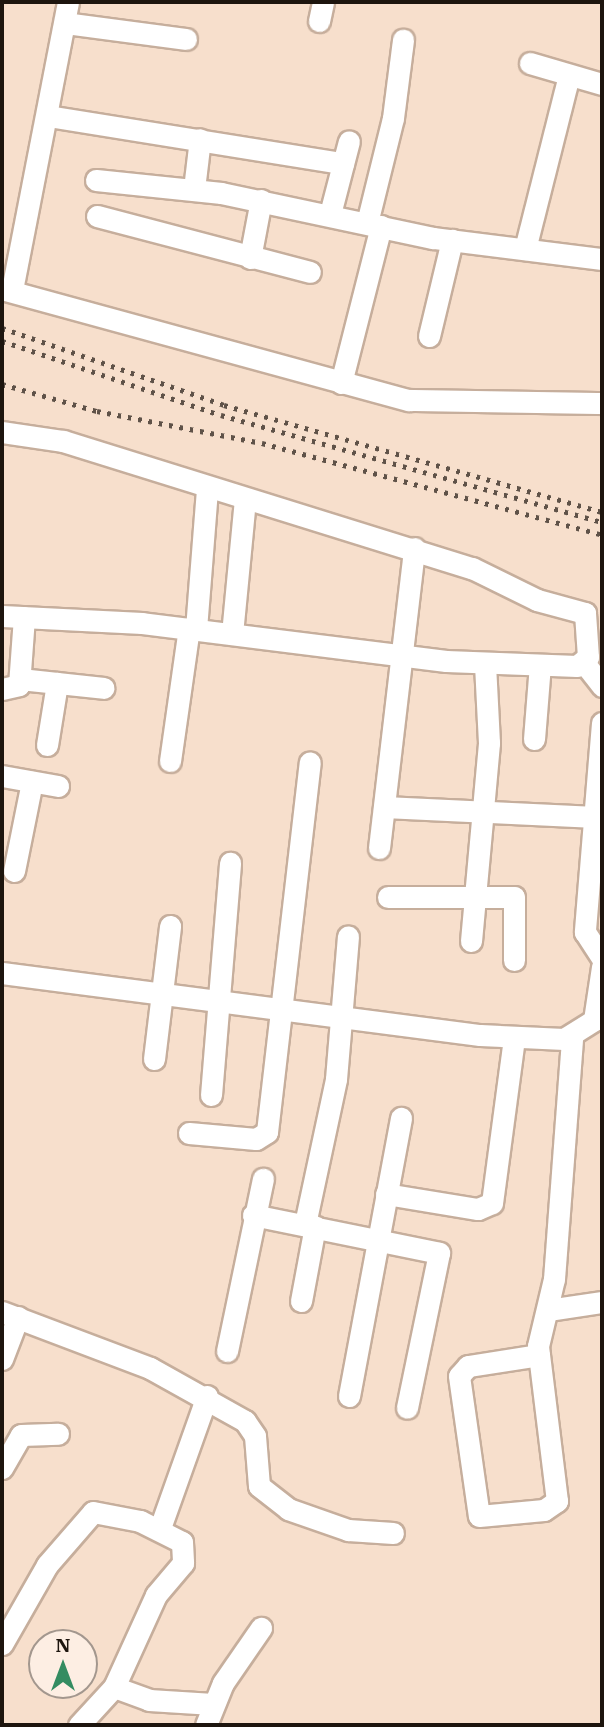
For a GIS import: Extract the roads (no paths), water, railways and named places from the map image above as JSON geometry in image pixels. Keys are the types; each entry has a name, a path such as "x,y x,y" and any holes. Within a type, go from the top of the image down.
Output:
{"street":[{"path":"186,39 67,12 48,116 7,290 341,383 427,403 602,403"},
{"path":"341,383 374,225 393,118 403,40"},
{"path":"530,63 602,83"},
{"path":"525,249 569,75"},
{"path":"48,116 343,163"},
{"path":"194,190 200,139"},
{"path":"330,214 349,141"},
{"path":"96,180 261,200 452,240 602,258"},
{"path":"250,258 261,200"},
{"path":"97,216 310,272"},
{"path":"429,336 452,240"},
{"path":"2,432 49,437 206,488 414,548 585,613 585,663 602,686"},
{"path":"170,761 192,628 206,488"},
{"path":"232,634 246,500"},
{"path":"379,848 414,548"},
{"path":"2,616 192,628 401,656 485,663 585,663"},
{"path":"24,617 11,684 57,683 104,688"},
{"path":"471,941 484,813 485,663"},
{"path":"534,739 540,665"},
{"path":"47,745 57,683"},
{"path":"602,723 586,932 602,958"},
{"path":"189,1133 256,1139 267,1132 284,1006 310,762"},
{"path":"2,776 58,786"},
{"path":"14,872 32,782"},
{"path":"384,807 596,817"},
{"path":"211,1095 224,999 230,863"},
{"path":"388,897 475,896 517,901 514,960"},
{"path":"153,1059 170,926"},
{"path":"301,1301 343,1014 348,937"},
{"path":"2,973 284,1006 514,1038 572,1038 594,1020 602,969"},
{"path":"386,1194 478,1209 492,1203 514,1038"},
{"path":"539,1355 468,1366 459,1376 479,1516 544,1510 557,1501 539,1355 548,1310 572,1038"},
{"path":"349,1396 401,1118"},
{"path":"226,1351 262,1179"},
{"path":"253,1215 434,1248 441,1259 407,1408"},
{"path":"548,1310 602,1302"},
{"path":"2,1359 10,1315 206,1396 252,1428 263,1493 334,1526 393,1533"},
{"path":"160,1528 206,1396"},
{"path":"2,1468 21,1435 58,1434"},
{"path":"2,1644 38,1578 87,1516 107,1511 160,1528 183,1542 187,1553 156,1595 114,1686 79,1725"},
{"path":"206,1725 213,1704 261,1628"},
{"path":"114,1686 149,1700 213,1704"}],"railway":[{"path":"2,328 224,405 602,512"},
{"path":"2,341 221,415 602,522"},
{"path":"2,384 97,411 262,443 602,535"}]}
